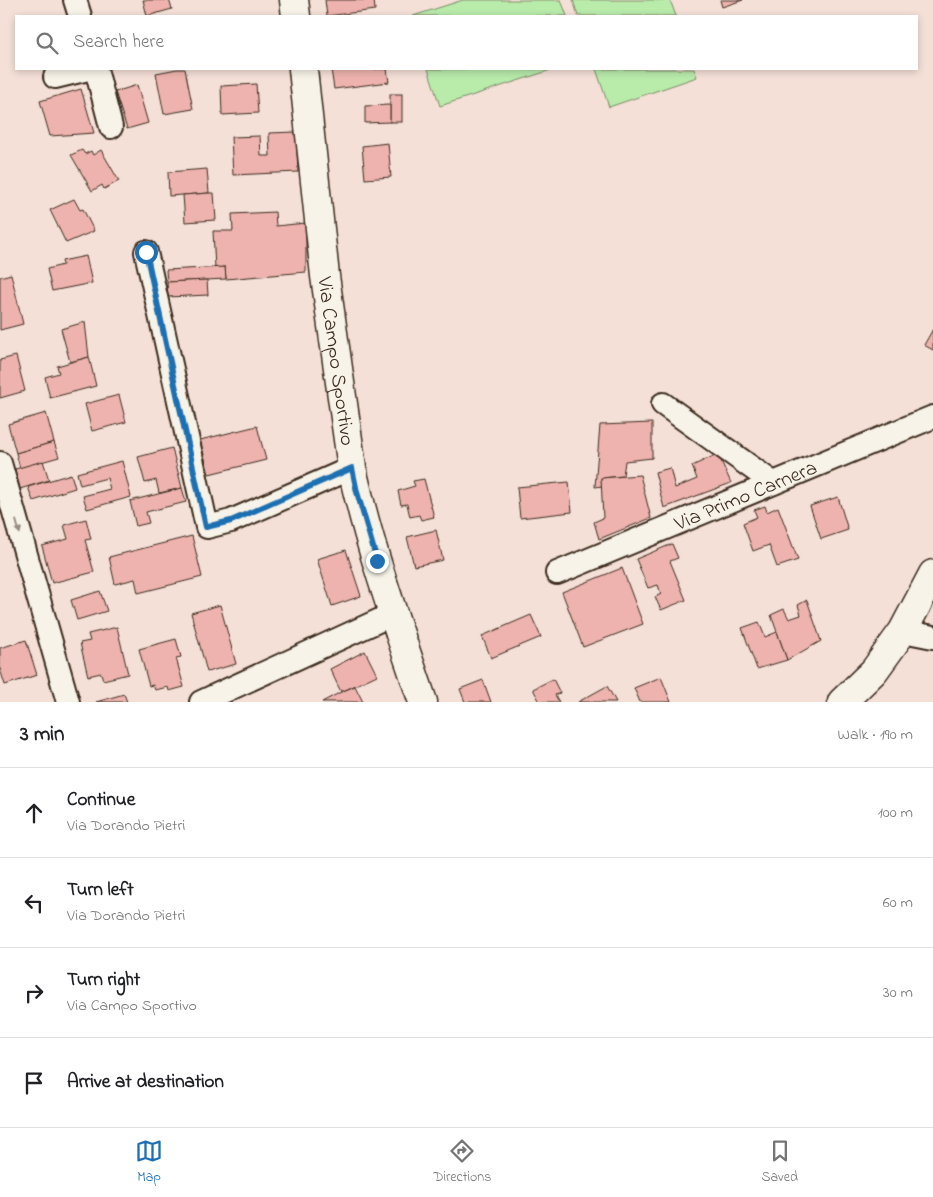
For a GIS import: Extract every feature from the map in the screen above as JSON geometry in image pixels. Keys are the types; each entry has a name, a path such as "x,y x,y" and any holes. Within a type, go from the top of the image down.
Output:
{"street":[{"path":"75,0 80,15"},
{"path":"294,0 296,15"},
{"path":"54,77 84,70"},
{"path":"96,70 111,127"},
{"name":"Via Campo Sportivo","path":"303,70 325,276 352,468 357,492 393,614 423,702"},
{"path":"146,252 206,527 231,521 352,468"},
{"path":"663,404 773,483"},
{"name":"Via Primo Carnera","path":"557,573 933,417"},
{"path":"0,463 68,702"},
{"path":"842,702 874,671 903,630 933,574"},
{"path":"201,702 393,614"},
{"path":"903,630 933,637"}],"green space":[{"path":"463,0 561,0 567,15 416,15"},
{"path":"573,0 670,0 676,15 578,15"},
{"path":"428,70 551,70 440,106"},
{"path":"596,70 694,70 697,77 609,107"}],"building":[{"path":"143,0 169,0 172,9 147,15"},
{"path":"325,0 374,0 375,10 327,15"},
{"path":"720,0 743,0 722,7"},
{"path":"185,70 193,109 164,114 156,73"},
{"path":"331,70 387,70 389,82 334,89"},
{"path":"256,84 258,113 222,115 221,86"},
{"path":"137,85 148,123 127,129 115,92"},
{"path":"81,89 94,133 50,136 40,101"},
{"path":"390,94 402,94 402,122 390,122"},
{"path":"390,105 390,122 365,123 365,106"},
{"path":"296,132 298,172 233,175 231,137 260,136 261,156 270,156 269,133"},
{"path":"388,143 391,177 365,179 362,146"},
{"path":"82,150 85,154 91,151 93,155 101,150 119,181 104,189 102,185 92,191 71,155"},
{"path":"207,169 209,193 169,196 168,172"},
{"path":"214,193 216,220 185,222 183,195"},
{"path":"74,199 80,210 83,209 94,231 66,243 50,210"},
{"path":"275,212 276,226 306,223 306,272 226,279 225,267 215,268 213,231 233,231 232,214"},
{"path":"86,256 92,283 52,291 47,269 63,265 62,261"},
{"path":"225,267 226,279 167,282 166,270"},
{"path":"11,274 23,324 0,330 0,277"},
{"path":"207,280 208,295 168,297 167,282"},
{"path":"85,322 89,357 70,362 61,329"},
{"path":"933,329 933,350 924,345"},
{"path":"16,356 25,391 0,398 0,360"},
{"path":"89,357 96,386 50,398 45,377 59,373 57,366"},
{"path":"119,395 126,422 92,431 85,404"},
{"path":"46,413 54,442 16,453 8,424"},
{"path":"652,423 652,458 625,461 623,476 601,478 602,486 595,487 600,425"},
{"path":"257,426 266,460 209,474 200,440"},
{"path":"54,442 59,457 20,468 16,453"},
{"path":"172,448 182,488 159,493 156,480 145,483 138,457"},
{"path":"718,454 731,483 664,508 655,472 670,468 675,488 697,479 692,466"},
{"path":"43,461 49,480 20,489 15,469"},
{"path":"122,461 131,497 87,509 83,496 110,489 107,478 80,485 77,473"},
{"path":"71,474 75,488 33,501 28,487"},
{"path":"640,475 651,518 599,539 594,522 603,518 601,478"},
{"path":"424,479 434,517 421,520 419,515 410,517 407,504 401,505 398,491 415,486 413,481"},
{"path":"569,482 572,512 520,518 517,487"},
{"path":"182,488 186,502 146,512 149,523 136,526 130,501"},
{"path":"838,497 848,530 821,539 810,506"},
{"path":"765,506 767,512 778,507 798,560 777,567 769,545 753,551 743,523 757,517 754,510"},
{"path":"86,519 91,539 85,540 94,572 52,583 42,546 68,539 64,525"},
{"path":"436,530 443,560 414,566 407,537"},
{"path":"192,536 202,577 138,593 135,579 115,584 109,557"},
{"path":"672,544 678,558 670,561 686,600 661,610 655,597 661,594 658,585 648,588 636,559"},
{"path":"346,550 361,596 332,606 317,559"},
{"path":"622,568 643,624 583,647 562,592"},
{"path":"100,591 107,611 77,620 71,600"},
{"path":"807,600 821,641 787,660 771,615 784,609 789,619 801,615 798,605"},
{"path":"220,605 236,664 207,672 191,613"},
{"path":"531,615 541,637 491,658 482,636"},
{"path":"759,622 765,637 777,632 787,660 757,669 742,628"},
{"path":"117,627 128,674 103,680 101,673 88,676 80,643 90,641 88,634"},
{"path":"176,639 181,657 176,658 184,687 169,691 168,687 155,690 153,685 149,686 139,649"},
{"path":"26,640 37,675 5,685 0,669 0,648"},
{"path":"365,651 377,675 341,692 330,669"},
{"path":"661,677 671,702 640,702 634,688"},
{"path":"553,679 560,693 555,695 559,702 540,702 533,689"},
{"path":"483,680 491,702 465,702 460,689"},
{"path":"355,686 363,702 322,702 341,692"},
{"path":"607,686 616,702 578,702"},
{"path":"124,694 127,702 96,702"}],"route":[{"path":"146,252 206,527 231,521 352,468 377,561"}]}
